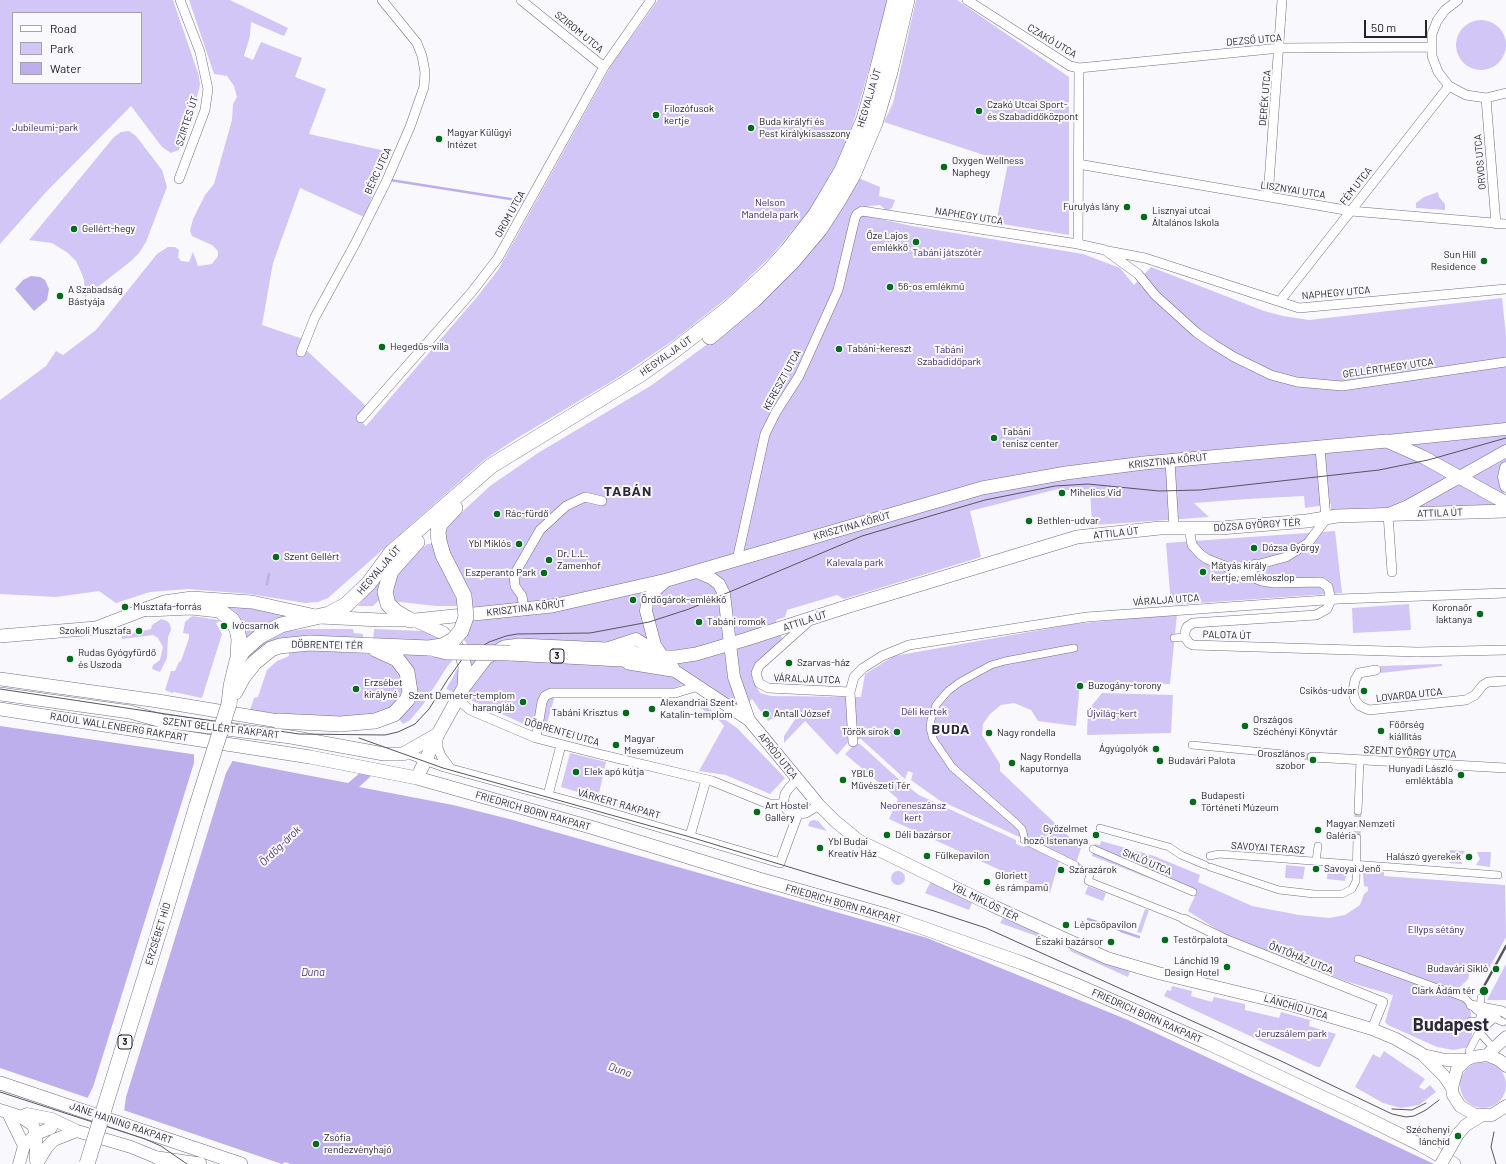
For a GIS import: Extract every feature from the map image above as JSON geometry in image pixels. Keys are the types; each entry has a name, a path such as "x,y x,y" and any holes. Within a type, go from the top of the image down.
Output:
{"main road":[{"name":"HEGYALJA ÚT","path":"320,617 338,610 355,597 369,582 391,553 491,466 641,374 675,350 729,308 788,250 829,194 855,142 872,95 895,0"},
{"name":"HEGYALJA ÚT","path":"412,620 396,612 388,604 385,592 388,578 401,558 500,471 652,378 695,348 754,300 793,261 820,229 838,202 866,146 883,99 907,0"},
{"name":"KRISZTINA KÖRÚT","path":"320,617 412,620 524,610 558,605 697,572 982,488 1066,473 1170,461 1386,441 1423,457 1506,503"},
{"name":"ATTILA ÚT","path":"1326,519 1337,516 1506,511"},
{"path":"429,648 442,646 453,640 461,631 466,617 464,596 443,555 439,541 438,528 444,519"},
{"name":"DÓZSA GYÖRGY TÉR","path":"1174,528 1236,527 1326,519"},
{"name":"ATTILA ÚT","path":"459,695 486,658 504,647 520,645 606,654 633,652 643,657 668,663 1067,539 1098,534 1174,528"},
{"path":"0,636 96,628 108,625 148,608 177,599 211,598 252,602 320,617"},
{"path":"148,608 191,607 219,610 232,620 237,629 239,639 237,661"},
{"name":"3","path":"229,704 231,686 237,661 247,647 266,632 281,626 320,617"},
{"path":"412,620 443,633 456,646 462,655 465,667 459,695 417,778"},
{"name":"DÖBRENTEI TÉR","path":"229,704 247,670 271,649 293,644 429,648"},
{"path":"278,721 304,723 362,723 375,721 394,714 407,700 410,692 407,672 402,664 386,652 361,646"},
{"name":"3","path":"429,648 447,652 606,654 634,664 668,663"},
{"path":"621,659 643,657"},
{"name":"SZENT GELLÉRT RAKPART","path":"0,679 165,702 278,721"},
{"name":"SZENT GELLÉRT RAKPART","path":"0,694 130,712 162,721 291,737 384,754 397,755 406,753 438,734"},
{"name":"ERZSÉBET HÍD","path":"87,1164 229,704"},
{"name":"RAOUL WALLENBERG RAKPART","path":"0,709 238,745"},
{"name":"FRIEDRICH BORN RAKPART","path":"238,745 310,757 417,778 594,828 759,879 877,912 1015,960 1077,985 1203,1041 1421,1145 1454,1164"},
{"name":"JANE HAINING RAKPART","path":"0,1083 241,1164"},
{"path":"161,1161 192,1163"}],"street":[{"name":"SZIRTES ÚT","path":"178,179 205,110 208,89 200,52 180,0"},
{"name":"BÉRC UTCA","path":"301,352 315,316 355,244 386,182 410,127 424,87 425,72 422,56 416,43 382,0"},
{"name":"SZIROM UTCA","path":"521,0 604,67"},
{"name":"OROM UTCA","path":"361,418 471,293 498,258 604,67 651,0"},
{"name":"CZAKÓ UTCA","path":"967,0 1070,66 1079,68 1078,244"},
{"name":"DERÉK UTCA","path":"1268,197 1280,48 1282,0"},
{"path":"1458,0 1445,10 1437,21 1432,34 1431,47 1433,60 1438,72 1449,86 1466,95 1486,98 1506,92"},
{"name":"DEZSŐ UTCA","path":"1079,68 1280,48 1431,47"},
{"name":"FÉM UTCA","path":"1280,301 1449,86"},
{"name":"ORVOS UTCA","path":"1486,98 1496,224"},
{"name":"LISZNYAI UTCA","path":"1078,164 1351,211 1506,224"},
{"name":"NAPHEGY UTCA","path":"857,214 866,210 1078,244"},
{"name":"KERESZT UTCA","path":"737,560 765,434 776,412 799,376 838,290 857,214"},
{"name":"GELLÉRTHEGY UTCA","path":"1078,244 1105,250 1138,274 1155,295 1208,340 1234,357 1278,377 1297,382 1342,386 1506,362"},
{"name":"NAPHEGY UTCA","path":"1105,250 1145,258 1280,301 1292,308 1506,289"},
{"name":"KRISZTINA KÖRÚT","path":"1386,441 1506,429"},
{"path":"1230,569 1260,564 1286,557 1308,543 1326,519 1320,448"},
{"path":"1392,572 1388,514 1408,506 1506,451"},
{"path":"1170,461 1174,528"},
{"path":"1506,468 1504,477 1506,486"},
{"path":"524,610 522,596 515,586 514,575 540,530 566,506 585,497 602,501"},
{"path":"1189,528 1192,545 1200,554 1230,569 1274,584 1321,582 1328,588 1331,600"},
{"path":"1249,576 1253,569 1260,564"},
{"name":"3","path":"697,572 711,578 723,591 729,644"},
{"path":"667,580 652,593 647,603 646,611 655,645 668,663"},
{"name":"VÁRALJA UTCA","path":"853,742 850,692 854,677 863,668 887,653 909,645 1080,618 1331,600 1506,593"},
{"name":"PALOTA ÚT","path":"1331,600 1327,609 1316,615 1193,623 1187,627 1184,637 1186,641 1193,645 1410,652 1506,650"},
{"name":"VÁRALJA UTCA","path":"813,618 790,636 759,666 756,679 763,686 768,688 850,692"},
{"path":"1174,638 1184,637"},
{"name":"APRÓD UTCA","path":"606,654 636,639 698,686 749,720 807,791"},
{"name":"APRÓD UTCA","path":"729,644 734,677 749,720"},
{"path":"1074,648 1005,660 985,668 948,690 936,705 930,720 930,728 933,739 952,767 1016,822 1022,829 1024,842 1075,866"},
{"name":"LOVARDA UTCA","path":"1376,670 1360,673 1355,680 1353,691 1355,700 1360,706 1369,710 1466,700 1475,695 1483,685 1488,682 1506,681"},
{"path":"536,738 542,702 545,696 551,693 675,693 698,686"},
{"name":"DÖBRENTEI UTCA","path":"459,695 464,705 470,710 536,738 706,780 769,804 783,804 790,812 798,814"},
{"path":"438,734 439,752 443,760 450,768"},
{"path":"548,795 561,745"},
{"path":"1192,745 1294,755"},
{"name":"VÁRKERT RAKPART","path":"406,753 450,768 780,863 798,814"},
{"name":"SZENT GYÖRGY UTCA","path":"1312,757 1506,768"},
{"path":"1358,811 1360,760"},
{"path":"690,836 706,780"},
{"path":"783,804 789,788 798,780"},
{"name":"YBL MIKLÓS TÉR","path":"807,791 844,830 865,844 1056,936 1107,958 1165,975"},
{"path":"798,814 813,810 819,805"},
{"path":"1100,828 1169,847 1279,890 1331,895 1342,894 1352,889 1356,880 1357,838"},
{"name":"SAVOYAI TERASZ","path":"1316,861 1318,846"},
{"name":"SIKLÓ UTCA","path":"1093,849 1193,892"},
{"name":"SAVOYAI TERASZ","path":"1208,862 1219,854 1498,875"},
{"path":"1087,871 1091,872 1088,881 1184,919"},
{"name":"ÖNTŐHÁZ UTCA","path":"1184,919 1227,940 1383,1002 1372,1029"},
{"path":"1358,959 1456,994 1479,1005 1499,1018"},
{"name":"LÁNCHÍD UTCA","path":"1165,975 1268,999 1372,1029 1396,1039 1422,1054 1444,1076 1452,1088"},
{"path":"1458,1134 1460,1110 1453,1095 1452,1088 1457,1069 1468,1056 1479,1032 1479,1005"},
{"path":"1471,1021 1480,1022 1499,1018"},
{"path":"1479,1032 1499,1018"},
{"path":"1479,1032 1489,1043"},
{"path":"1488,1056 1506,1037"},
{"name":"LÁNCHÍD UTCA","path":"1422,1054 1446,1060 1468,1056"},
{"path":"1468,1056 1488,1056 1499,1060 1506,1066"},
{"path":"1460,1110 1477,1118"},
{"path":"1441,1164 1458,1134 1477,1118 1503,1111"},
{"path":"4,1112 51,1128 77,1131"},
{"path":"4,1112 24,1146"},
{"path":"21,1117 28,1114 52,1119 77,1131 131,1147 161,1161"},
{"path":"21,1117 33,1125 38,1146 37,1164"},
{"path":"19,1164 24,1146 36,1134 51,1128"},
{"path":"37,1164 47,1147 54,1140 77,1131"}],"green space":[{"name":"Jubileumi-park","path":"0,0 173,0 199,76 200,85 192,117 179,150 171,153 162,147 131,106 46,192 0,244"},
{"name":"Nelson Mandela park","path":"189,0 230,0 288,28 284,36 251,22 250,36 244,56 253,60 261,42 302,58 295,77 326,89 309,134 390,152 364,217 300,188 273,263 262,325 306,340 303,347 366,406 356,417 366,426 477,297 498,270 612,64 658,0 888,0 860,101 852,126 835,166 811,208 772,255 732,294 675,339 622,375 514,440 484,460 328,598 318,602 305,603 250,594 188,589 150,592 116,603 99,591 56,597 0,594 0,400 46,366 56,351 63,355 96,330 157,254 168,247 175,247 179,250 178,257 181,261 189,262 193,252 198,266 212,264 218,256 218,251 212,245 192,236 190,231 193,219 205,195 214,184 232,120 233,104 237,97 234,86 227,76 214,74"},
{"name":"Czakó Utcai Sport- és Szabadidőközpont","path":"916,0 957,0 1069,77 1069,235 996,223 1008,163 884,122 893,103"},
{"path":"1481,20 1490,22 1499,27 1504,36 1506,45 1504,54 1499,63 1490,68 1481,70 1472,68 1463,63 1458,54 1456,45 1458,36 1463,27 1472,22"},
{"path":"129,131 136,136 162,170 167,187 146,242 139,253 85,297 84,280 76,261 68,253 52,243 29,240 114,137 121,132"},
{"path":"861,179 880,187 879,196 895,200 892,208 887,211 880,205 870,206 863,209 862,215 912,226 1083,254 1120,268 1134,285 1151,267 1264,311 1283,316 1309,320 1502,298 1506,336 1506,461 1501,482 1506,498 1501,507 1331,512 1331,504 1305,508 1304,496 1247,499 1194,503 1209,517 1095,525 1092,523 1090,490 1066,490 1062,488 970,511 981,557 844,599 837,595 787,610 785,617 776,620 782,639 763,657 755,668 752,679 760,693 771,696 861,697 865,674 894,656 1074,624 1177,614 1170,684 1080,683 1076,726 1038,721 1031,710 1014,703 1001,705 990,714 983,724 982,735 1000,764 1000,771 1081,848 1076,863 939,800 911,780 913,773 908,771 905,779 861,739 850,740 837,755 805,721 784,743 784,736 796,718 789,709 768,721 766,719 770,714 765,709 761,712 752,699 739,711 694,680 674,688 557,689 544,733 446,689 459,666 467,658 467,644 463,639 473,612 472,602 466,586 447,546 445,532 447,526 490,486 538,453 652,385 728,329 856,180"},
{"path":"1438,192 1439,197 1445,204 1445,210 1416,208 1416,203 1424,197"},
{"path":"1335,531 1342,593 1171,605 1166,543"},
{"path":"427,544 433,544 459,606 436,606 392,601 391,583 400,568"},
{"path":"382,577 384,601 378,601 373,606 358,606"},
{"path":"1409,604 1411,630 1353,633 1352,608"},
{"path":"226,605 287,616 262,626 246,637 240,617 234,611 225,607"},
{"path":"192,616 220,621 216,623 222,634 202,698 174,692 172,693 165,690 171,671 175,671 179,662 181,661 189,638 189,634 183,633 185,622"},
{"path":"161,619 170,624 171,630 168,637 167,658 160,672 152,669 153,665 160,660 163,647 158,638 153,635 122,639 122,635 151,629 152,625"},
{"path":"307,629 353,629 354,633 363,634 363,639 266,644 248,657 258,644 281,632"},
{"path":"374,629 422,631 435,635 443,638 456,656 447,667 422,706 410,720 403,724 392,710 369,718 294,716 250,710 254,698 258,697 267,670 277,661 289,656 289,651 312,650 372,654"},
{"path":"1442,664 1442,666 1381,673 1380,666"},
{"name":"Újvilág-kert","path":"1102,693 1173,695 1171,733 1087,735 1088,710"},
{"path":"695,699 737,728 785,778 770,794 726,775 699,771 724,726 720,721 693,703"},
{"name":"Neoreneszánsz kert","path":"855,744 860,744 903,783 919,795 1016,840 1016,844 1024,847 1026,845 1059,861 1050,893 889,819 898,799 845,754"},
{"path":"570,753 606,762 598,798 561,787"},
{"path":"810,821 818,821 827,831 808,826"},
{"name":"Ellyps sétány","path":"1101,841 1154,856 1200,875 1198,882 1252,906 1299,915 1329,918 1345,915 1360,905 1364,894 1368,891 1368,887 1364,886 1363,873 1384,872 1384,876 1505,885 1506,937 1486,974 1471,966 1468,979 1459,988 1454,997 1462,1000 1469,1007 1471,1013 1470,1025 1473,1028 1470,1047 1453,1050 1437,1047 1388,1025 1385,1022 1393,995 1348,982 1227,936 1188,911 1195,896 1092,856 1095,844 1100,845"},
{"path":"1450,850 1465,851 1461,857 1462,864 1449,863"},
{"path":"1477,852 1491,852 1490,867 1476,865 1480,859"},
{"path":"1286,865 1305,867 1303,879 1285,878"},
{"path":"1328,867 1347,869 1345,881 1327,879"},
{"path":"895,871 901,871 905,875 905,881 901,885 895,885 891,881 891,875"},
{"path":"931,881 972,903 969,910 925,893"},
{"path":"1088,886 1106,893 1103,901 1085,894"},
{"path":"1145,909 1149,910 1141,933 1137,932"},
{"path":"1003,918 1043,935 1042,938 1000,923"},
{"path":"1070,949 1130,972 1128,977 1070,951"},
{"path":"1506,964 1506,1000 1487,1000"},
{"name":"Jeruzsálem park","path":"1172,986 1192,991 1191,996 1212,1002 1214,997 1245,1004 1245,1010 1279,1018 1281,1012 1310,1020 1309,1026 1336,1034 1320,1067 1317,1067 1164,996 1167,990 1171,991"},
{"path":"1384,1051 1425,1079 1419,1087 1424,1090 1430,1085 1436,1092 1419,1105 1401,1108 1383,1103 1355,1087 1373,1054 1380,1058"},
{"path":"1483,1062 1496,1066 1502,1072 1506,1085 1502,1098 1496,1104 1483,1108 1470,1104 1464,1098 1460,1085 1464,1072 1470,1066"}],"water":[{"path":"31,276 40,277 45,280 49,289 47,300 34,311 15,289 23,280"},
{"name":"Duna","path":"0,726 212,757 348,783 360,773 371,776 359,787 453,805 513,820 927,938 1128,1020 1434,1164 291,1164 285,1162 282,1164 0,1068"}],"pier":[{"path":"194,752 233,759 226,773 126,1097 124,1112 87,1099 93,1087 194,763"}],"waterway":[{"path":"390,180 523,201"},
{"path":"267,584 269,574"},
{"path":"1088,919 1120,930"},
{"path":"1121,931 1139,937"}],"tunnel":[{"path":"1294,755 1312,757"},
{"path":"1357,838 1358,811"},
{"path":"1075,865 1087,871"}],"tram line":[{"path":"0,689 299,734 385,735 398,732 415,724 429,709 463,658 489,642 517,634 590,633 649,622 689,609 862,536 985,500 1055,486 1088,484 1159,491 1200,490 1379,470 1428,460 1506,438"},
{"path":"359,738 443,768 690,837 986,928 1281,1061 1392,1114 1406,1117 1414,1116 1426,1110 1439,1100"},
{"path":"0,1092 145,1139 161,1146 187,1164"},
{"path":"1392,1109 1412,1110 1426,1103"},
{"path":"1494,1132 1491,1147 1496,1164"}],"railway":[{"path":"1482,990 1506,946"}],"place":[{"name":"Czakó Utcai Sport- és Szabadidőközpont","path":"979,111"},
{"name":"Filozófusok kertje","path":"656,115"},
{"name":"Buda királyfi és Pest királykisasszony","path":"751,128"},
{"name":"Magyar Külügyi Intézet","path":"439,139"},
{"name":"Oxygen Wellness Naphegy","path":"944,167"},
{"name":"Furulyás lány","path":"1127,207"},
{"name":"Lisznyai utcai Általános Iskola","path":"1144,217"},
{"name":"Gellért-hegy","path":"74,229"},
{"name":"Őze Lajos emlékkő","path":"916,242"},
{"name":"Sun Hill Residence","path":"1484,261"},
{"name":"56-os emlékmű","path":"890,287"},
{"name":"A Szabadság Bástyája","path":"60,296"},
{"name":"Hegedűs-villa","path":"382,347"},
{"name":"Tabáni-kereszt","path":"839,349"},
{"name":"Tabáni tenisz center","path":"994,438"},
{"name":"Mihelics Vid","path":"1062,493"},
{"name":"Rác-fürdő","path":"497,514"},
{"name":"Bethlen-udvar","path":"1029,521"},
{"name":"Ybl Miklós","path":"519,544"},
{"name":"Dózsa György","path":"1254,548"},
{"name":"Szent Gellért","path":"276,557"},
{"name":"Dr. L.L. Zamenhof","path":"549,560"},
{"name":"Mátyás király kertje, emlékoszlop","path":"1203,572"},
{"name":"Eszperanto Park","path":"544,573"},
{"name":"Ördögárok-emlékkő","path":"633,600"},
{"name":"Musztafa-forrás","path":"125,607"},
{"name":"Koronaőr laktanya","path":"1480,614"},
{"name":"Tabáni romok","path":"699,622"},
{"name":"Ivócsarnok","path":"224,626"},
{"name":"Szokoli Musztafa","path":"139,631"},
{"name":"Rudas Gyógyfürdő és Uszoda","path":"70,659"},
{"name":"Szarvas-ház","path":"789,663"},
{"name":"Buzogány-torony","path":"1080,686"},
{"name":"Erzsébet királyné","path":"356,689"},
{"name":"Csikós-udvar","path":"1364,691"},
{"name":"Szent Demeter-templom harangláb","path":"523,702"},
{"name":"Alexandriai Szent Katalin-templom","path":"652,709"},
{"name":"Tabáni Krisztus","path":"626,713"},
{"name":"Antall József","path":"766,714"},
{"name":"Országos Széchényi Könyvtár","path":"1245,726"},
{"name":"Főőrség kiállítás","path":"1381,731"},
{"name":"Török sírok","path":"897,732"},
{"name":"Nagy rondella","path":"989,733"},
{"name":"Magyar Mesemúzeum","path":"616,745"},
{"name":"Ágyúgolyók","path":"1156,749"},
{"name":"Oroszlános szobor","path":"1313,760"},
{"name":"Budavári Palota","path":"1160,761"},
{"name":"Nagy Rondella kaputornya","path":"1012,763"},
{"name":"Elek apó kútja","path":"576,772"},
{"name":"Hunyadi László emléktábla","path":"1461,775"},
{"name":"YBL6 Művészeti Tér","path":"843,780"},
{"name":"Budapesti Történeti Múzeum","path":"1193,802"},
{"name":"Art Hostel Gallery","path":"757,812"},
{"name":"Magyar Nemzeti Galéria","path":"1318,830"},
{"name":"Déli bazársor","path":"887,835"},
{"name":"Győzelmet hozó Istenanya","path":"1096,835"},
{"name":"Ybl Budai Kreatív Ház","path":"820,848"},
{"name":"Fülkepavilon","path":"927,856"},
{"name":"Halászó gyerekek","path":"1469,857"},
{"name":"Savoyai Jenő","path":"1316,869"},
{"name":"Szárazárok","path":"1061,870"},
{"name":"Gloriett és rámpamű","path":"987,882"},
{"name":"Lépcsőpavilon","path":"1066,925"},
{"name":"Testőrpalota","path":"1165,940"},
{"name":"Északi bazársor","path":"1111,942"},
{"name":"Lánchíd 19 Design Hotel","path":"1227,967"},
{"name":"Budavári Sikló","path":"1496,969"},
{"name":"Clark Ádám tér","path":"1484,991"},
{"name":"Széchenyi lánchíd","path":"1458,1136"},
{"name":"Zsófia rendezvényhajó","path":"316,1144"}],"district":[{"name":"TABÁN","path":"628,491"},
{"name":"BUDA","path":"951,729"},
{"name":"Budapest","path":"1451,1025"}],"park label":[{"name":"Tabáni játszótér","path":"947,253"},
{"name":"Tabáni Szabadidőpark","path":"949,356"},
{"name":"Kalevala park","path":"855,563"},
{"name":"Déli kertek","path":"924,712"}],"water label":[{"name":"Ördög-árok","path":"280,846"}]}
